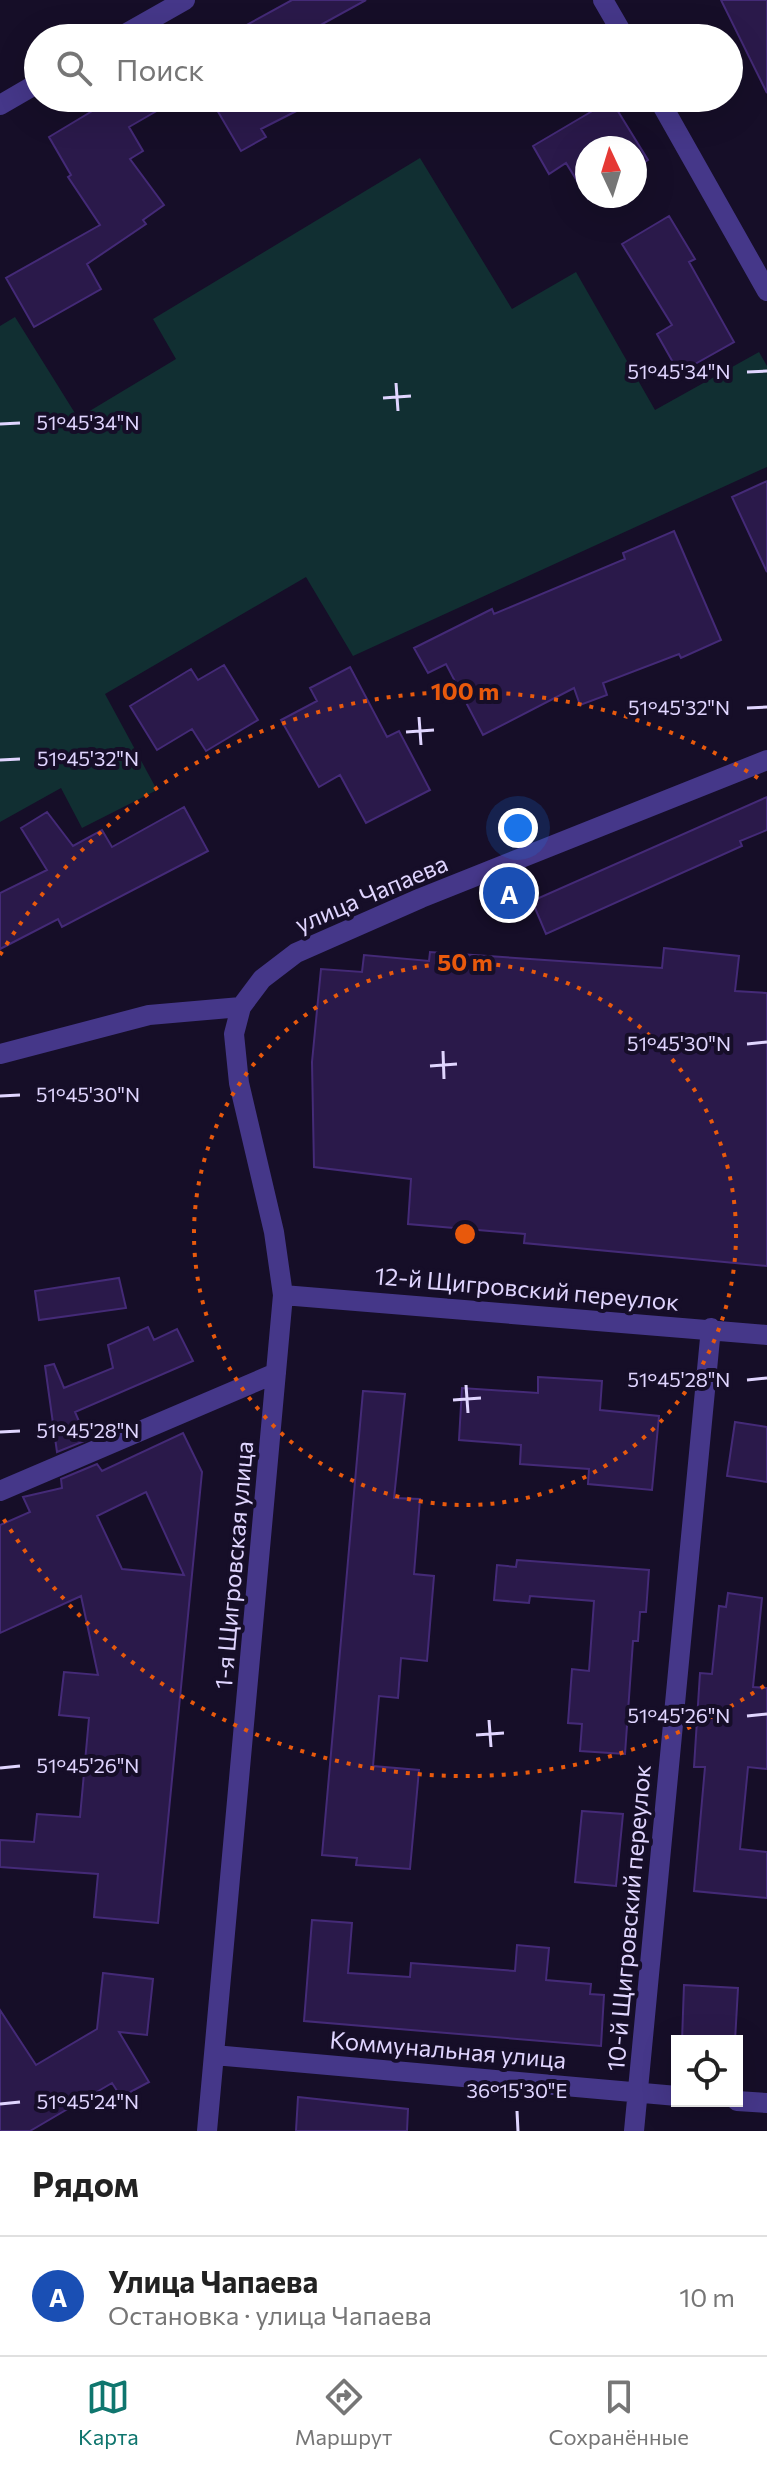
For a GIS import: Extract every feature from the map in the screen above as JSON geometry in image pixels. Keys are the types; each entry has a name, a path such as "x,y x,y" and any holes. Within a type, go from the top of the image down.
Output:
{"street":[{"path":"143,24 185,0"},
{"path":"603,0 617,24"},
{"path":"0,105 24,91"},
{"path":"666,112 767,291"},
{"name":"улица Чапаева","path":"241,1007 262,979 296,953 421,898 767,760"},
{"path":"0,1054 149,1015 241,1007"},
{"name":"1-я Щигровская улица","path":"207,2131 283,1295 274,1232 239,1083 234,1034 241,1007"},
{"name":"12-й Щигровский переулок","path":"283,1295 767,1335"},
{"name":"10-й Щигровский переулок","path":"634,2131 711,1328"},
{"path":"0,1491 276,1373"},
{"name":"Коммунальная улица","path":"214,2055 671,2095"},
{"path":"743,2101 767,2103"}],"green space":[{"path":"420,158 512,309 576,272 655,410 759,352 767,366 767,467 353,656 306,577 105,694 157,790 82,828 61,788 0,822 0,326 15,317 78,418 176,359 153,319"}],"building":[{"path":"292,0 366,0 322,24 248,24"},
{"path":"721,0 767,0 767,93 743,44 743,24 733,24"},
{"path":"91,112 155,112 129,127 143,151 130,159 164,205 143,220 146,224 87,264 101,289 34,327 6,278 100,225 68,177 71,175 49,137"},
{"path":"218,112 294,112 261,129 266,137 241,151"},
{"path":"591,112 618,112 633,136 575,136 575,178 566,163 549,174 533,146"},
{"path":"669,216 695,259 689,262 734,342 679,373 657,334 672,325 622,244"},
{"path":"767,481 767,572 732,497"},
{"path":"674,531 721,640 681,658 679,654 603,683 607,695 580,705 574,688 483,735 446,664 428,673 414,648 492,609 494,614 625,559 623,553"},
{"path":"224,665 258,720 206,751 192,729 157,750 130,706 191,669 198,680"},
{"path":"350,667 387,737 399,731 430,790 366,823 340,775 319,787 281,720 317,701 310,688"},
{"path":"767,797 767,830 740,841 742,846 546,934 532,901"},
{"path":"184,807 208,851 62,927 58,919 0,949 0,893 47,870 21,828 47,812 73,846 102,830 112,847"},
{"path":"664,948 739,956 735,991 767,993 767,1266 524,1243 525,1234 408,1224 411,1179 314,1167 312,1062 321,969 362,972 364,955 429,961 430,952 662,968"},
{"path":"119,1278 126,1308 39,1320 35,1291"},
{"path":"148,1327 154,1340 177,1329 193,1361 75,1412 87,1440 57,1452 45,1366 54,1364 64,1388 113,1368 108,1345"},
{"path":"538,1377 602,1381 600,1410 659,1416 652,1490 588,1484 589,1469 520,1464 521,1445 459,1440 462,1388 538,1393"},
{"path":"363,1391 405,1394 394,1498 420,1499 414,1574 434,1576 427,1661 401,1658 398,1698 379,1696 373,1766 419,1770 410,1869 356,1865 357,1858 322,1855"},
{"path":"735,1422 767,1427 767,1482 727,1476"},
{"path":"183,1433 202,1472 158,1923 94,1917 98,1874 0,1867 0,1840 34,1842 37,1814 80,1817 89,1718 59,1715 64,1672 98,1675 81,1596 0,1633 0,1525 30,1512 23,1497 62,1488 61,1479 97,1464 102,1471","holes":["146,1492 184,1575 122,1569 97,1516"]},
{"path":"517,1560 649,1570 646,1612 640,1612 638,1641 633,1641 625,1754 580,1751 582,1724 568,1723 572,1669 589,1671 594,1601 530,1596 529,1603 494,1600 497,1565 516,1567"},
{"path":"728,1593 762,1598 753,1687 767,1688 767,1769 748,1767 740,1849 767,1852 767,1898 694,1891 705,1767 694,1767 700,1673 712,1674 719,1606 726,1607"},
{"path":"582,1811 623,1814 616,1886 575,1882"},
{"path":"312,1920 352,1923 348,1973 410,1977 411,1963 515,1971 517,1945 549,1948 546,1980 591,1984 590,1994 604,1995 601,2046 304,2021"},
{"path":"103,1973 153,1979 147,2035 119,2032 149,2082 121,2097 112,2083 30,2131 0,2131 0,2010 36,2065 97,2029"},
{"path":"684,1985 738,1988 735,2035 682,2035"},
{"path":"298,2097 408,2109 407,2131 296,2131"}],"place":[{"name":"Улица Чапаева","path":"509,893"}]}
